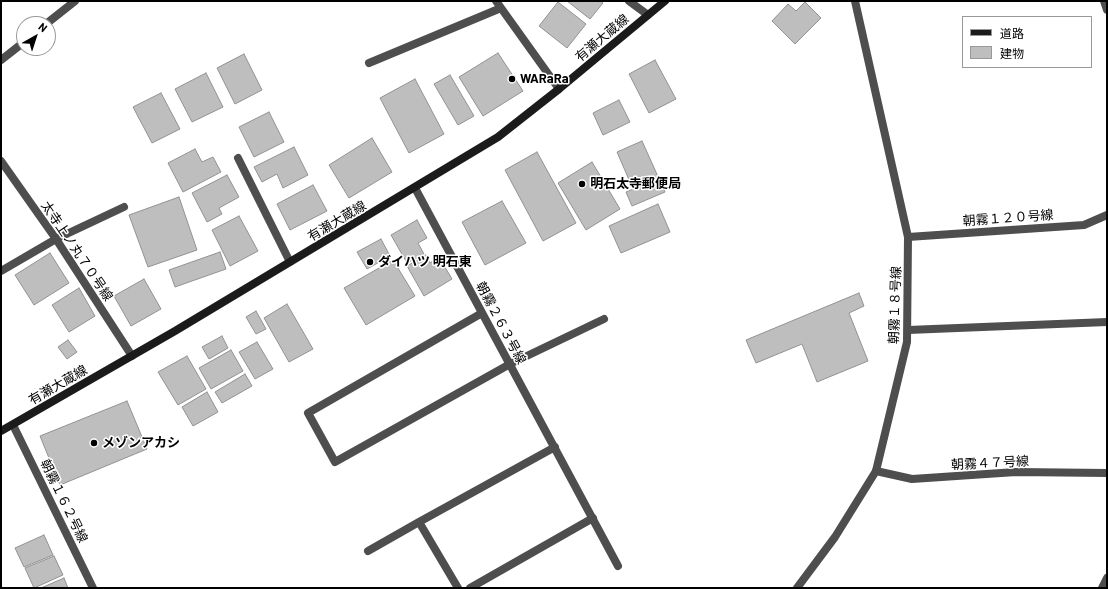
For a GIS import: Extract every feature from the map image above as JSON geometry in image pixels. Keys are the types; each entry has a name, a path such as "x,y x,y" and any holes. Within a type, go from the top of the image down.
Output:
{"main road":[{"name":"有瀬大蔵線","path":"1,431 132,356 498,137 559,90 665,1"}],"street":[{"path":"56,16 75,1"},
{"path":"628,1 648,15"},
{"name":"朝霧１８号線","path":"797,588 835,537 876,471 904,356 908,330 908,237 855,1"},
{"path":"1104,1 1107,10"},
{"path":"369,63 498,4 559,90"},
{"path":"1,60 16,48"},
{"path":"238,158 290,262"},
{"name":"太寺上ノ丸７０号線","path":"1,161 56,239 132,356"},
{"name":"朝霧２６３号線","path":"415,188 618,566"},
{"path":"1,271 56,239 124,207"},
{"name":"朝霧１２０号線","path":"908,237 1084,225 1107,215"},
{"path":"482,313 308,413 335,462 510,364 604,319"},
{"path":"908,330 1107,322"},
{"name":"朝霧１６２号線","path":"13,425 93,588"},
{"path":"368,551 555,447"},
{"name":"朝霧４７号線","path":"876,471 912,480 1016,472 1107,473"},
{"path":"470,588 593,518"},
{"path":"419,522 458,588"},
{"path":"1102,588 1107,578"}],"building":[{"path":"567,1 600,1 603,3 590,19"},
{"path":"558,2 586,24 567,48 539,26"},
{"path":"805,2 821,18 795,44 772,21 788,4 796,11"},
{"path":"498,53 523,91 483,116 459,77"},
{"path":"244,54 262,90 235,104 217,68"},
{"path":"655,60 676,99 649,113 629,74"},
{"path":"206,73 223,107 192,122 175,89"},
{"path":"450,75 474,116 458,125 434,84"},
{"path":"415,79 444,134 409,153 380,98"},
{"path":"161,93 180,129 152,143 133,107"},
{"path":"619,100 630,122 603,135 593,113"},
{"path":"269,112 284,142 254,157 239,127"},
{"path":"372,138 392,172 349,198 329,165"},
{"path":"642,141 665,192 632,206 626,192 633,189 617,152"},
{"path":"294,147 308,175 283,188 277,174 262,182 254,167"},
{"path":"195,149 202,162 213,157 221,172 183,192 168,163"},
{"path":"537,152 576,223 543,241 505,170"},
{"path":"592,162 620,209 586,230 558,183"},
{"path":"227,175 239,197 219,208 222,214 207,222 192,193"},
{"path":"313,185 327,211 290,230 277,204"},
{"path":"179,197 197,250 148,267 129,215"},
{"path":"502,201 526,243 485,265 462,222"},
{"path":"658,204 670,232 621,253 609,226"},
{"path":"239,216 258,251 230,266 212,230"},
{"path":"417,220 427,238 418,243 424,254 407,263 391,235"},
{"path":"381,239 390,256 367,269 357,252"},
{"path":"220,252 226,269 175,287 169,270"},
{"path":"50,253 69,283 34,305 15,275"},
{"path":"426,255 430,263 439,257 452,279 424,296 407,266"},
{"path":"393,260 415,296 366,325 344,288"},
{"path":"144,279 161,309 131,326 114,296"},
{"path":"79,288 95,316 69,332 52,305"},
{"path":"859,293 864,306 849,313 868,361 817,382 802,344 756,363 746,340"},
{"path":"287,304 313,349 289,362 264,318"},
{"path":"256,311 266,329 256,334 246,317"},
{"path":"222,336 228,348 209,359 202,347"},
{"path":"68,340 77,352 67,359 58,347"},
{"path":"257,342 273,369 255,379 239,352"},
{"path":"231,350 243,371 211,389 199,368"},
{"path":"187,356 206,389 178,405 158,372"},
{"path":"245,374 252,386 222,403 215,392"},
{"path":"207,392 218,412 193,426 182,407"},
{"name":"メゾンアカシ","path":"127,401 147,449 60,485 40,436"},
{"path":"44,535 53,555 24,567 15,548"},
{"path":"54,556 63,575 34,588 25,568"},
{"path":"64,578 68,588 41,588"}],"place":[{"name":"WARaRa","path":"512,79"},
{"name":"明石太寺郵便局","path":"582,184"},
{"name":"ダイハツ 明石東","path":"370,262"},
{"name":"メゾンアカシ","path":"94,443"}]}
